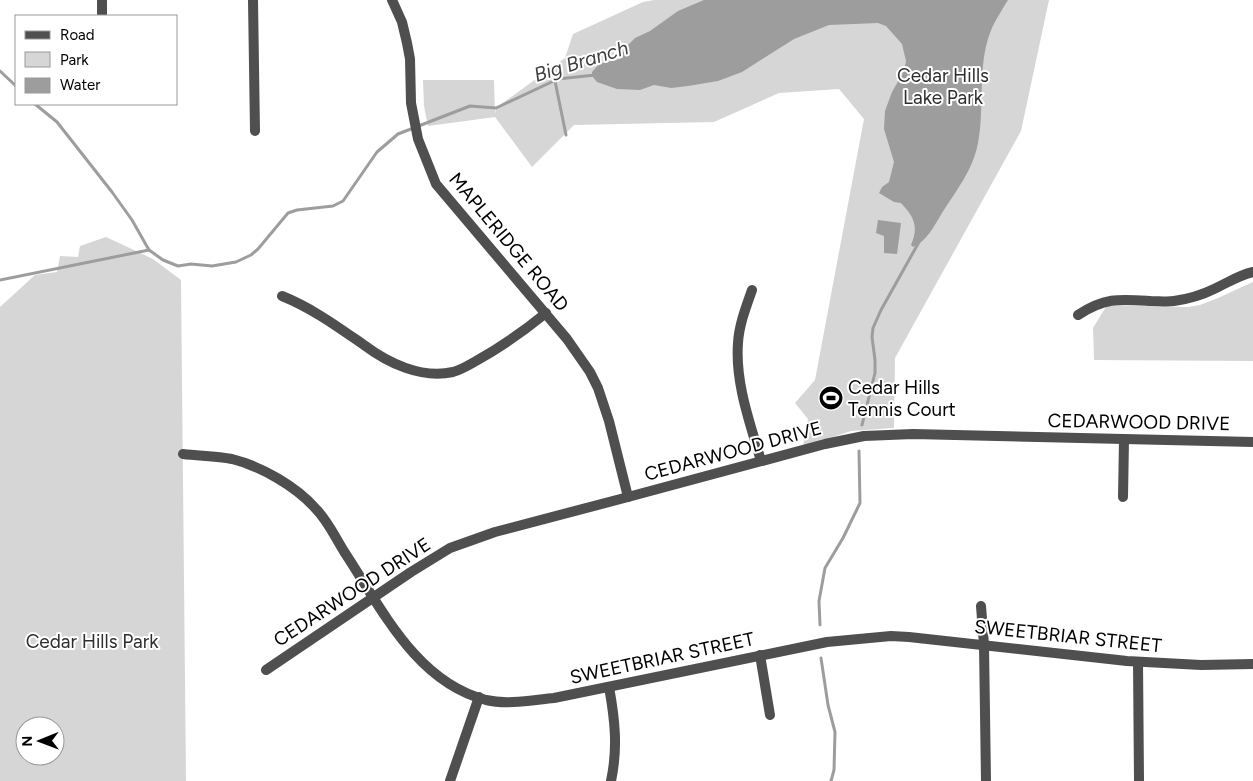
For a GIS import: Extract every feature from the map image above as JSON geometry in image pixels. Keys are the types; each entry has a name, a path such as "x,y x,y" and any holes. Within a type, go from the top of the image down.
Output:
{"street":[{"path":"102,0 102,15"},
{"path":"253,0 255,131"},
{"name":"MAPLERIDGE ROAD","path":"392,0 402,22 407,42 410,59 414,123 422,152 436,184 567,339 590,372 598,388 609,420 628,497"},
{"path":"1078,315 1093,305 1121,299 1172,301 1192,298 1213,290 1243,274 1253,272"},
{"path":"752,290 745,309 738,342 738,371 748,417 761,461"},
{"path":"282,296 304,306 394,364 436,373 453,372 466,367 546,314"},
{"name":"CEDARWOOD DRIVE","path":"266,670 373,596 450,548 481,536 833,442 879,435 913,434 1253,442"},
{"path":"1123,497 1124,440"},
{"name":"SWEETBRIAR STREET","path":"183,454 232,459 256,468 290,486 317,509 396,632 415,656 440,678 487,700 519,702 554,698 827,642 891,636 1138,662 1201,665 1253,664"},
{"path":"981,606 984,645 986,781"},
{"path":"760,655 770,715"},
{"path":"1138,662 1139,781"},
{"path":"609,687 616,732 616,749 611,781"},
{"path":"450,781 479,697"}],"green space":[{"name":"Cedar Hills Lake Park","path":"654,0 1049,0 1021,131 895,358 894,428 851,431 803,447 808,419 795,403 815,380 864,119 839,89 779,93 714,122 574,125 532,167 495,117 428,126 424,106 423,80 494,80 495,114 496,108 565,58 573,34 643,2"},
{"name":"Cedar Hills Park","path":"106,237 153,259 181,280 186,781 0,781 0,307 35,275 57,272 60,256 78,257 80,246"},
{"path":"1253,282 1253,361 1094,360 1093,328 1107,305 1188,307 1200,305"}],"water":[{"path":"704,0 1008,0 990,33 986,46 982,74 980,129 976,153 963,180 933,228 922,241 913,247 911,245 915,232 912,217 901,203 894,202 879,193 882,187 889,182 894,162 884,129 885,111 892,92 904,71 906,61 902,44 886,26 878,23 829,25 794,39 742,72 718,81 671,88 654,85 640,90 617,89 597,82 592,76 592,72 599,64 619,59 626,47 635,38 650,31 678,11"},
{"path":"878,220 901,223 897,254 884,253 884,236 876,233"}],"waterway":[{"path":"0,71 15,85"},
{"name":"Big Branch","path":"0,280 149,250 163,260 178,266 191,264 212,266 236,262 251,255 258,249 288,213 297,210 333,206 343,201 377,152 398,134 470,106 496,108 558,79 595,75"},
{"path":"555,81 566,135"},
{"path":"36,105 57,122 112,192 132,220 149,250"},
{"path":"862,425 875,373 873,328 919,242"},
{"path":"820,625 819,601 825,568 843,538 860,503 859,451"},
{"path":"821,658 828,705 835,732 834,770 831,781"}],"place":[{"name":"Cedar Hills Tennis Court","path":"831,398"}]}
